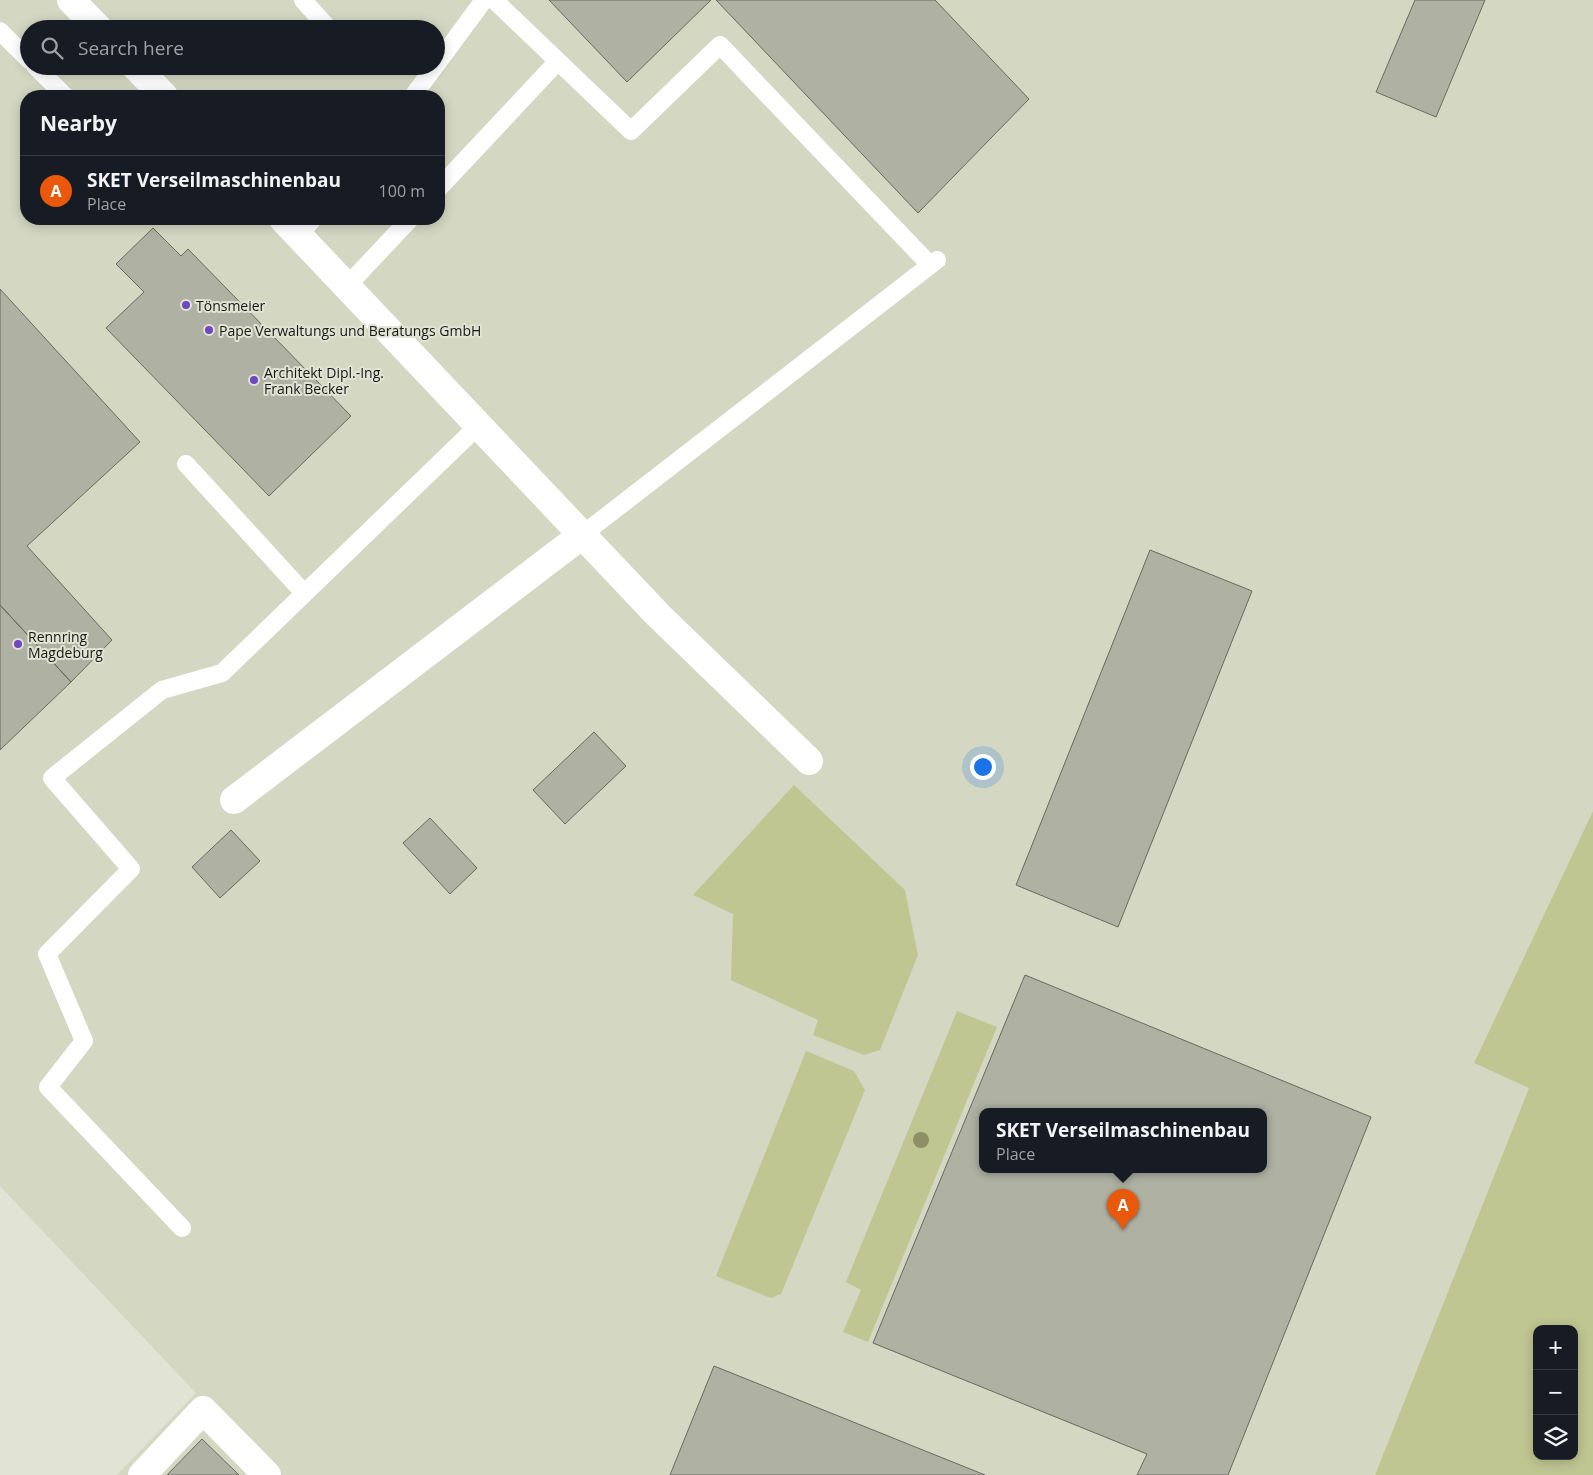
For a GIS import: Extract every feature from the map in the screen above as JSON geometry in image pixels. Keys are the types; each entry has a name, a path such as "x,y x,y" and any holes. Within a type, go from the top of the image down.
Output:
{"street":[{"path":"71,0 90,20"},
{"path":"144,75 158,90"},
{"path":"300,225 347,286 478,426 658,615 809,761"},
{"path":"234,800 582,535"},
{"path":"142,1475 203,1410 267,1475"}],"lane":[{"path":"303,0 321,20"},
{"path":"445,54 484,0"},
{"path":"494,0 631,131 720,45 934,263 582,535"},
{"path":"0,31 20,51"},
{"path":"445,182 558,61"},
{"path":"44,75 59,90"},
{"path":"418,90 429,75"},
{"path":"347,286 404,225"},
{"path":"182,1228 48,1087 84,1041 47,954 131,869 52,778 162,690 222,673 478,426"},
{"path":"186,464 304,594"}],"shaded area":[{"path":"0,0 1593,0 1593,811 1474,1063 1529,1088 1375,1475 117,1475 196,1393 0,1186 0,750 71,682 0,605"}],"green space":[{"path":"794,785 905,890 918,955 880,1050 864,1055 813,1035 818,1020 731,980 733,914 693,895"},
{"path":"1593,811 1593,1475 1375,1475 1529,1088 1474,1063"},
{"path":"957,1011 997,1027 868,1342 843,1332 861,1290 846,1282"},
{"path":"806,1051 854,1071 865,1090 781,1294 771,1298 716,1276"}],"building":[{"path":"549,0 711,0 627,82"},
{"path":"716,0 935,0 1029,99 918,213"},
{"path":"1415,0 1485,0 1436,117 1376,92"},
{"path":"153,228 181,256 188,249 351,416 269,496 106,328 144,292 116,264"},
{"path":"0,289 140,442 27,546 112,640 71,682 0,605"},
{"path":"1150,550 1252,591 1118,927 1016,885"},
{"name":"Rennring Magdeburg","path":"0,605 71,682 0,750"},
{"path":"594,732 626,766 565,824 533,790"},
{"path":"430,818 477,868 450,894 403,843"},
{"path":"231,830 260,861 220,898 192,867"},
{"path":"1025,975 1371,1117 1228,1475 1137,1475 1147,1454 873,1343"},
{"path":"714,1366 985,1475 670,1475"},
{"path":"202,1439 239,1475 167,1475"}],"place":[{"name":"Tönsmeier","path":"186,305"},
{"name":"Pape Verwaltungs und Beratungs GmbH","path":"209,330"},
{"name":"Architekt Dipl.-Ing. Frank Becker","path":"254,380"},
{"name":"Rennring Magdeburg","path":"18,644"},
{"name":"SKET Verseilmaschinenbau","path":"1123,1230"}]}
